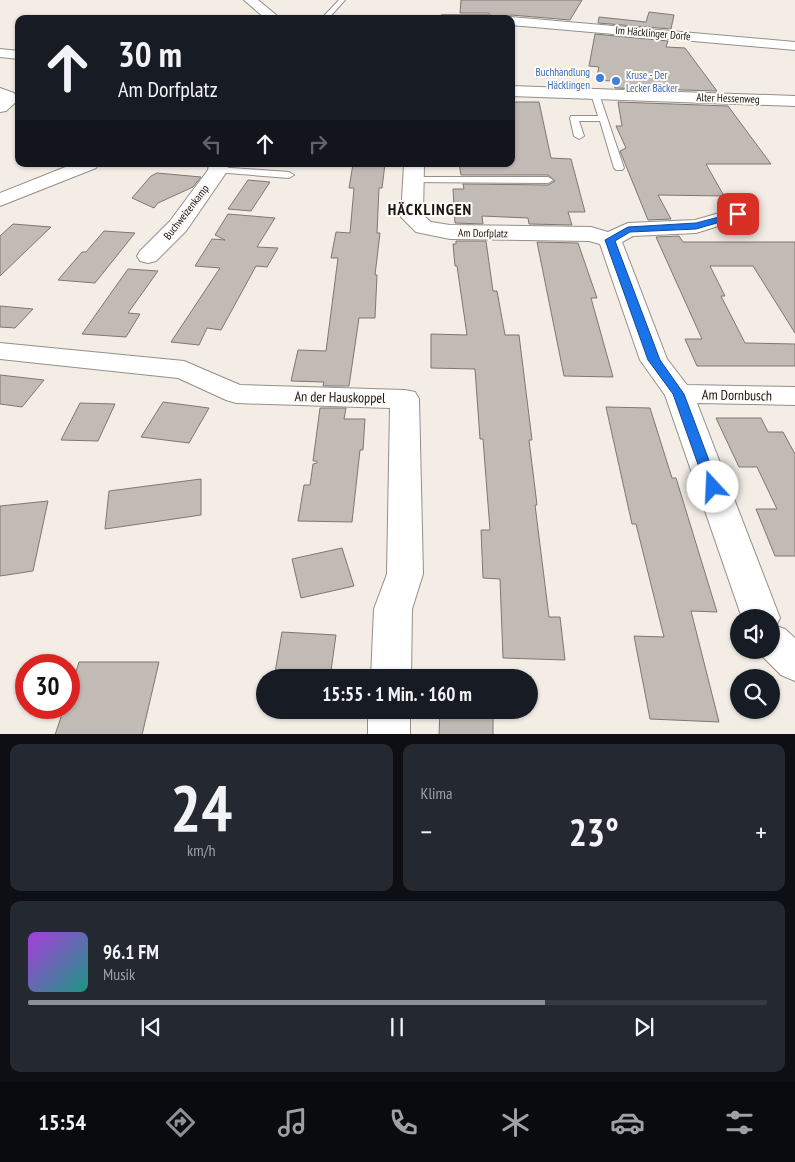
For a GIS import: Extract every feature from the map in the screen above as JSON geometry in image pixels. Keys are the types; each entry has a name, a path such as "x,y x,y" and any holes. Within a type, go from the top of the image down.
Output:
{"street":[{"path":"250,0 271,15"},
{"name":"Im Häcklinger Dorfe","path":"515,21 795,46"},
{"path":"0,53 15,55"},
{"name":"Alter Hessenweg","path":"515,91 795,100"},
{"path":"0,93 8,96 10,100 0,107"},
{"path":"0,200 82,167"},
{"name":"Buchweizenkamp","path":"148,256 178,226 218,167"},
{"name":"Am Dorfplatz","path":"414,172 412,217 424,226 450,232 591,234 610,240"},
{"path":"738,214 696,226 628,230 610,240 654,360 678,394 758,609"},
{"name":"An der Hauskoppel","path":"0,351 184,370 236,394 405,398 405,574 393,609 391,669"},
{"name":"Am Dornbusch","path":"678,394 795,396"},
{"path":"780,650 795,663"},
{"path":"388,734 389,719"}],"lane":[{"path":"328,15 342,0"},
{"path":"595,94 619,168"},
{"path":"579,136 573,115 603,119"},
{"path":"218,167 289,175"},
{"path":"414,172 548,180"}],"building":[{"path":"461,0 582,0 570,20 515,15 491,15 488,13 460,13"},
{"path":"649,12 674,15 671,29 598,23 599,17 646,22"},
{"path":"595,34 668,41 666,47 685,48 717,91 615,88 613,81 596,80 599,67 589,66"},
{"path":"515,102 539,102 551,158 571,159 585,212 568,212 572,225 529,224 528,218 482,216 483,224 455,223 453,189 464,189 463,184 548,185 555,181 548,175 461,175 460,167 515,167"},
{"path":"618,102 728,106 771,164 706,164 724,196 658,195 671,219 648,220 620,151 626,148 616,126 622,126"},
{"path":"352,167 385,167 382,188 379,188 377,233 380,233 375,275 377,275 375,318 359,318 349,386 323,386 324,382 291,381 298,350 326,351 338,258 331,258 336,232 350,233 354,188 349,188"},
{"path":"157,173 201,177 193,187 158,203 154,208 132,198 151,176"},
{"path":"248,180 270,182 251,211 228,209"},
{"path":"228,214 275,218 257,247 278,248 267,267 256,266 221,330 207,328 199,345 171,342 220,268 195,266 212,239 225,240 215,235"},
{"path":"13,224 51,227 0,276 0,236"},
{"path":"104,231 135,233 95,283 58,280 82,252 86,252"},
{"path":"679,236 683,242 795,242 795,333 753,266 710,266 725,296 721,296 745,343 795,344 795,366 697,366 685,339 702,339 656,237"},
{"path":"456,241 486,241 493,291 497,291 505,335 519,335 532,440 529,440 537,505 535,505 549,617 560,617 565,660 503,658 500,579 483,578 481,530 490,530 483,439 480,439 475,369 431,368 431,334 467,335 457,266 455,266 453,244 456,244"},
{"path":"537,242 578,243 597,298 591,298 613,377 564,376"},
{"path":"128,269 158,271 128,313 140,314 126,337 82,334"},
{"path":"0,306 33,309 15,328 0,327"},
{"path":"0,375 44,380 22,407 0,404"},
{"path":"163,402 209,408 189,443 141,437"},
{"path":"80,403 115,404 98,441 61,440"},
{"path":"606,407 650,408 672,478 676,478 717,612 691,611 719,722 650,719 634,636 664,637 636,524 632,524"},
{"path":"320,408 346,408 344,419 365,419 363,450 360,450 352,522 298,521 304,485 310,485 313,464 317,463 317,461 313,461"},
{"path":"716,418 761,418 768,432 783,432 795,454 795,556 775,556 756,509 777,509 757,467 739,467"},
{"path":"201,479 201,515 105,529 109,491"},
{"path":"48,501 33,571 0,576 0,506"},
{"path":"342,548 354,586 301,598 292,559"},
{"path":"282,632 336,635 331,669 276,669"},
{"path":"80,662 159,662 142,734 55,734 60,719 80,719"},
{"path":"440,719 493,719 493,734 439,734"}],"place":[{"name":"Buchhandlung Häcklingen","path":"600,78"},
{"name":"Kruse - Der Lecker Bäcker","path":"616,81"}],"district":[{"name":"HÄCKLINGEN","path":"430,209"}],"route":[{"path":"713,487 678,394 654,360 610,240 628,230 696,226 738,214"}]}
